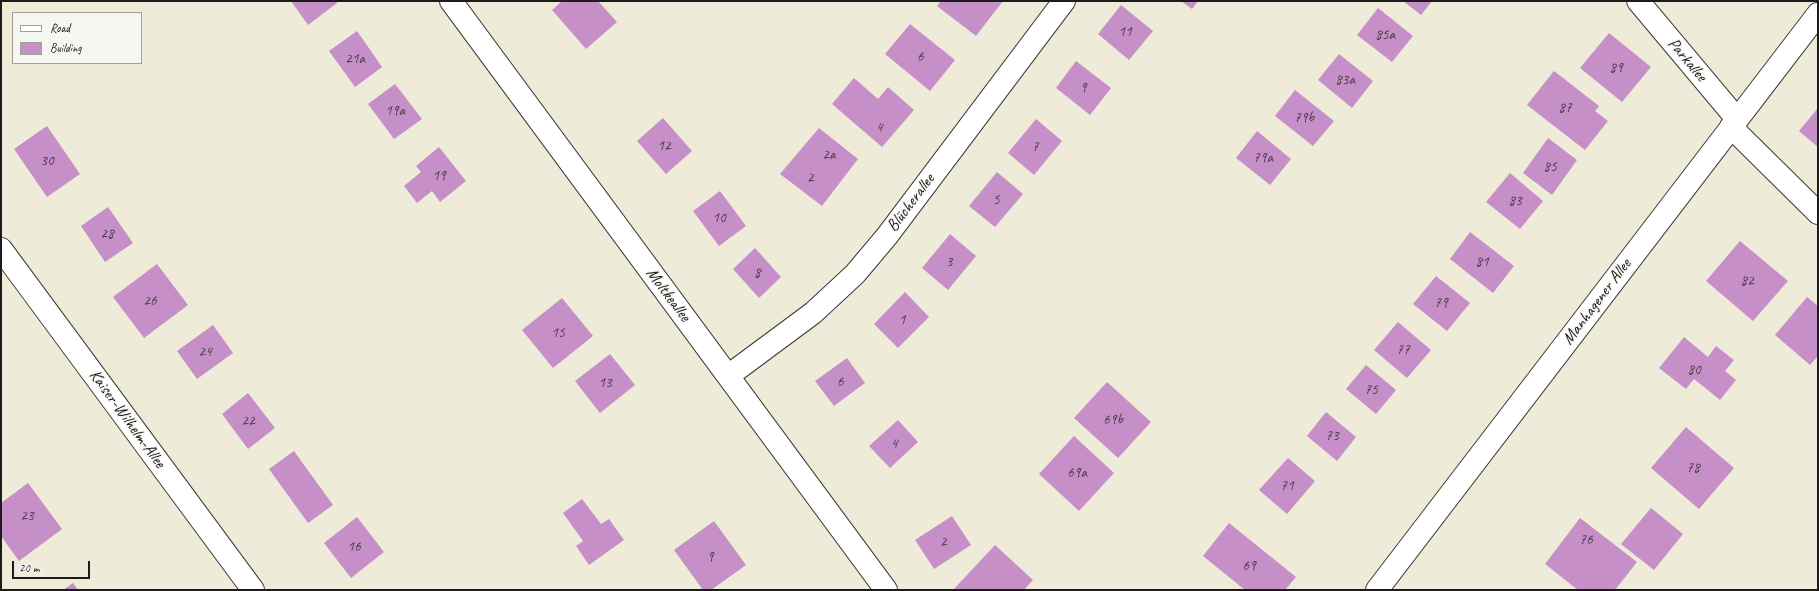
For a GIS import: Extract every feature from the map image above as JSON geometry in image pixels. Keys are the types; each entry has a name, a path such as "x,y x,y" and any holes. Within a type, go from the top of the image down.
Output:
{"street":[{"name":"Moltkeallee","path":"451,1 886,590"},
{"name":"Blücherallee","path":"728,376 813,313 855,274 887,236 1064,1"},
{"name":"Parkallee","path":"1638,1 1734,123 1818,213"},
{"name":"Manhagener Allee","path":"1378,590 1818,14"},
{"name":"Kaiser-Wilhelm-Allee","path":"1,249 253,590"}],"building":[{"path":"291,1 336,1 337,3 308,25"},
{"path":"562,1 598,1 617,22 586,49 552,10"},
{"path":"941,1 1003,1 976,36 937,6"},
{"path":"1181,1 1198,1 1192,9"},
{"path":"1403,1 1432,1 1421,15"},
{"path":"1121,5 1153,31 1129,60 1098,34"},
{"path":"1378,8 1413,36 1392,62 1357,35"},
{"path":"910,24 955,60 930,91 885,54"},
{"path":"357,31 382,67 355,87 329,51"},
{"path":"1609,33 1651,67 1622,102 1580,68"},
{"path":"1339,54 1373,81 1352,108 1318,80"},
{"path":"1076,61 1111,88 1090,115 1056,88"},
{"path":"1554,71 1599,106 1595,111 1608,121 1585,150 1527,105"},
{"path":"854,78 878,99 888,87 914,110 882,147 832,104"},
{"path":"395,84 422,119 394,139 368,104"},
{"path":"1295,90 1334,121 1313,146 1275,116"},
{"path":"1818,108 1818,147 1799,131"},
{"path":"663,118 692,151 666,174 637,141"},
{"path":"1036,119 1062,141 1034,175 1008,153"},
{"path":"47,126 80,174 47,197 14,149"},
{"path":"819,128 858,159 822,206 780,174"},
{"path":"1257,131 1291,159 1270,185 1236,158"},
{"path":"1548,138 1577,160 1552,195 1523,173"},
{"path":"439,147 466,181 440,202 432,191 417,203 404,186 421,172 416,166"},
{"path":"997,172 1023,194 995,227 969,206"},
{"path":"1510,173 1543,201 1520,229 1486,202"},
{"path":"720,191 746,226 719,246 693,211"},
{"path":"108,207 133,243 105,262 81,226"},
{"path":"1470,232 1514,266 1493,293 1450,259"},
{"path":"950,234 976,256 948,290 922,268"},
{"path":"1740,241 1788,281 1753,321 1706,281"},
{"path":"755,248 781,277 759,298 733,269"},
{"path":"157,264 188,305 144,338 113,297"},
{"path":"1436,276 1470,303 1447,331 1413,304"},
{"path":"905,292 929,317 898,348 874,324"},
{"path":"1807,297 1818,306 1818,356 1810,365 1775,335"},
{"path":"562,298 593,336 553,368 522,330"},
{"path":"1398,322 1431,350 1407,378 1374,350"},
{"path":"213,325 233,353 197,379 177,351"},
{"path":"1684,337 1708,357 1716,346 1734,360 1725,371 1736,380 1720,400 1694,379 1686,389 1659,368"},
{"path":"610,354 635,385 600,413 575,381"},
{"path":"847,358 865,383 834,406 815,381"},
{"path":"1366,365 1396,390 1376,414 1346,389"},
{"path":"1107,382 1151,422 1118,458 1074,418"},
{"path":"248,393 275,428 248,449 222,414"},
{"path":"1326,412 1356,437 1337,461 1307,436"},
{"path":"898,420 918,442 890,468 869,446"},
{"path":"1686,427 1734,468 1699,509 1651,468"},
{"path":"1074,436 1114,473 1079,511 1039,474"},
{"path":"294,451 333,505 308,523 269,469"},
{"path":"1288,458 1315,481 1287,514 1259,490"},
{"path":"28,483 62,529 19,561 1,536 1,503"},
{"path":"582,499 601,524 609,519 624,540 589,565 576,546 583,541 563,513"},
{"path":"1651,508 1683,534 1654,570 1621,544"},
{"path":"952,516 971,545 934,569 915,540"},
{"path":"357,517 384,552 351,578 324,543"},
{"path":"1580,518 1637,562 1615,590 1578,590 1545,564"},
{"path":"714,521 746,565 711,590 703,590 674,550"},
{"path":"1229,523 1296,577 1285,590 1245,590 1203,556"},
{"path":"995,545 1033,580 1024,590 953,590"},
{"path":"73,583 78,590 63,590"}]}
